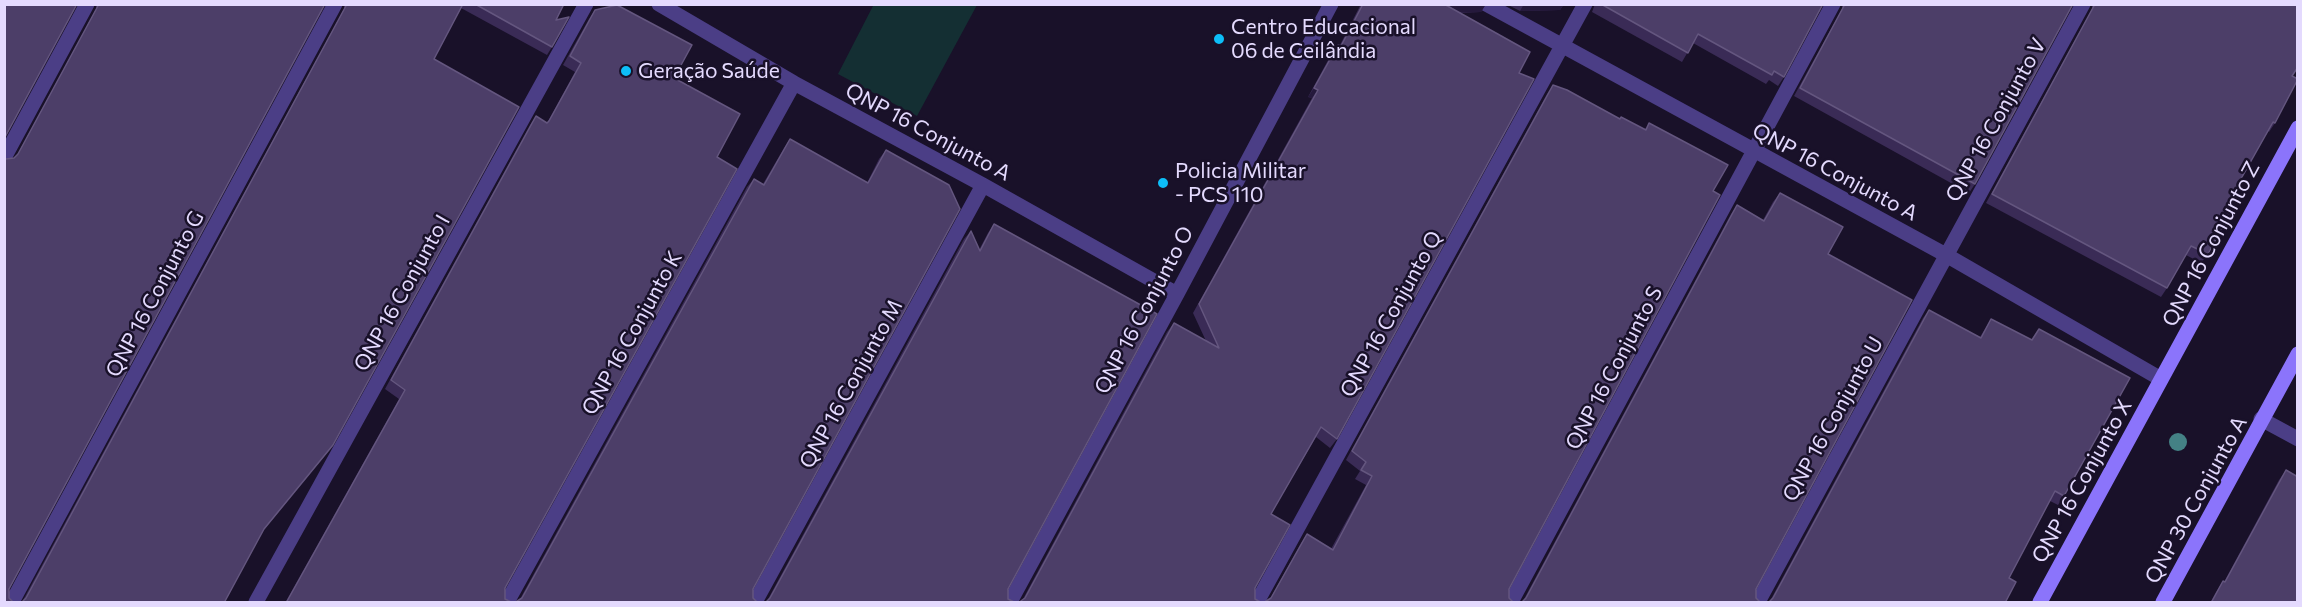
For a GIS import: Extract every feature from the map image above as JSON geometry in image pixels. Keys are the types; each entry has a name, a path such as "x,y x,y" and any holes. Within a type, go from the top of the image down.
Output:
{"street":[{"path":"4,158 87,4"},
{"name":"QNP 16 Conjunto G","path":"12,603 335,4"},
{"name":"QNP 16 Conjunto I","path":"256,603 586,4"},
{"name":"QNP 16 Conjunto A","path":"659,4 794,83 983,185 1177,294"},
{"name":"QNP 16 Conjunto O","path":"1010,603 1331,4"},
{"name":"QNP 16 Conjunto A","path":"1486,4 1755,153 1946,255 2162,379"},
{"name":"QNP 16 Conjunto Q","path":"1257,603 1585,4"},
{"name":"QNP 16 Conjunto S","path":"1511,603 1755,153 1833,4"},
{"name":"QNP 16 Conjunto V","path":"1946,255 2084,4"},
{"name":"QNP 16 Conjunto K","path":"507,603 794,83"},
{"name":"QNP 16 Conjunto Z","path":"2162,379 2298,128"},
{"name":"QNP 16 Conjunto M","path":"755,603 983,185"},
{"name":"QNP 16 Conjunto U","path":"1758,603 1946,255"},
{"path":"2261,419 2298,354"},
{"name":"QNP 16 Conjunto X","path":"2040,603 2162,379"},
{"name":"QNP 30 Conjunto A","path":"2163,603 2261,419 2298,439"}],"green space":[{"path":"874,4 977,5 917,116 838,74"}],"building":[{"path":"4,4 77,4 4,139"},
{"path":"99,4 325,4 9,589 9,598 14,603 4,603 4,158 14,158 18,154"},
{"path":"347,4 463,4 434,59 519,107 333,445 264,529 224,603 18,603 26,598"},
{"path":"475,4 564,4 556,20 569,17 552,47"},
{"path":"1363,4 1444,4 1530,52 1519,73 1534,79 1337,439 1321,427 1271,514 1290,525 1255,588 1255,599 1262,603 1018,603 1025,598 1174,323 1219,348 1199,304 1318,90 1314,88 1338,45 1341,46"},
{"path":"1601,4 1823,4 1784,77 1774,71 1772,75 1698,34 1688,53"},
{"path":"1845,4 2073,4 1975,184 1800,88"},
{"path":"2095,4 2298,4 2298,67 2292,76 2298,79 2224,209 2231,212 2208,254 2191,246 2167,288 1992,194"},
{"path":"617,5 692,45 674,78 740,114 717,157 737,169 505,588 505,599 513,603 286,603 405,390 391,380 536,116 547,123 549,121 581,63 570,56 595,10"},
{"path":"1553,85 1646,130 1649,123 1728,165 1713,191 1720,195 1509,589 1509,598 1513,602 1522,602 1526,598 1737,205 1764,221 1780,193 1843,227 1828,254 1912,300 1756,589 1756,598 1760,602 1769,602 1773,598 1929,310 1981,338 1991,319 2032,340 2039,329 2130,378 2064,496 2055,491 2009,578 2016,582 2005,603 1263,603 1271,598 1307,534 1333,550 1372,476 1361,470 1366,462 1352,451"},
{"path":"790,139 868,183 886,150 949,185 960,209 753,589 753,598 757,602 766,602 770,598 971,231 980,251 994,224 1157,314 1008,589 1008,599 1016,603 514,603 522,598 754,179 764,185"},
{"path":"2286,470 2298,477 2298,603 2211,603 2223,581 2225,582"}],"place":[{"name":"Centro Educacional 06 de Ceilândia","path":"1219,39"},
{"name":"Geração Saúde","path":"626,71"},
{"name":"Policia Militar - PCS 110","path":"1163,183"}]}
